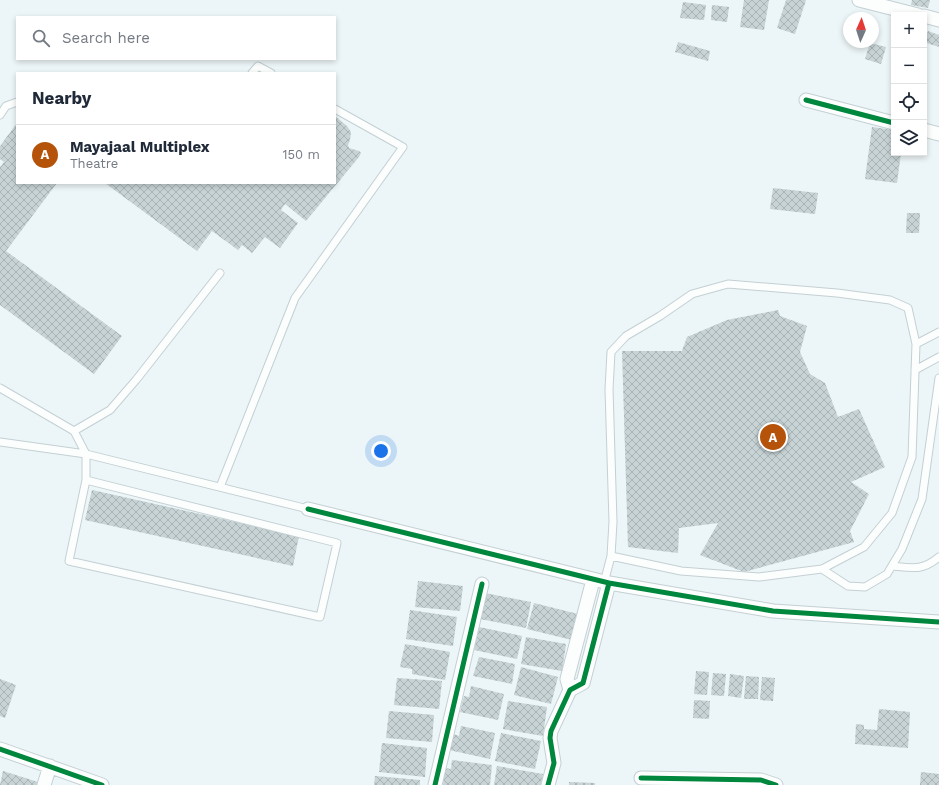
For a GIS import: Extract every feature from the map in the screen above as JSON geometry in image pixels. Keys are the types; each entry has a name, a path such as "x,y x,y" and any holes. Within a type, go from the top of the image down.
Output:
{"street":[{"path":"859,0 906,12"},
{"path":"927,17 939,20"},
{"path":"806,100 891,122"},
{"path":"927,131 939,134"},
{"path":"308,509 602,582 773,611 939,622"},
{"path":"548,785 554,763 550,738 551,731 570,690 583,683 602,582"},
{"path":"435,785 482,584"},
{"path":"0,748 102,785"},
{"path":"44,785 50,766"},
{"path":"641,778 761,780 776,785"}],"lane":[{"path":"253,72 258,66 269,72"},
{"path":"0,115 6,106 16,102"},
{"path":"220,488 295,298 403,147 336,110"},
{"path":"74,431 110,410 136,380 220,273"},
{"path":"602,582 611,556 613,522 609,389 611,352 626,336 660,316 692,294 728,284 837,293 890,300 908,308 916,344 912,457 892,513 864,547 822,569 759,577 681,571 611,556"},
{"path":"916,344 939,332"},
{"path":"915,370 939,357"},
{"path":"822,569 848,586 865,587 887,574 893,566 902,549 922,499 938,378"},
{"path":"0,388 74,431 86,454 86,480 69,561 320,617 336,543 86,480"},
{"path":"0,442 86,454 308,509"},
{"path":"893,566 911,568 927,566 939,557"}],"building":[{"path":"744,0 769,0 764,30 740,27"},
{"path":"786,0 806,0 795,34 777,28"},
{"path":"912,0 930,0 928,8 911,5"},
{"path":"683,2 706,5 704,20 680,18"},
{"path":"712,5 729,7 727,22 711,20"},
{"path":"928,31 939,35 939,47 927,43"},
{"path":"678,42 710,51 708,61 675,52"},
{"path":"879,45 886,47 881,64 865,59 868,48 879,48"},
{"path":"336,117 347,126 351,132 348,145 349,148 361,153 359,157 306,221 285,204 281,210 298,223 280,248 265,237 252,253 242,245 238,250 212,231 197,251 106,184 336,184"},
{"path":"16,124 16,184 56,184 6,251 122,336 94,374 0,305 0,167 4,162 0,159 0,146"},
{"path":"872,127 891,130 891,156 901,156 897,183 865,179"},
{"path":"773,188 818,193 815,214 770,209"},
{"path":"907,213 920,213 919,233 906,233"},
{"path":"778,310 780,316 807,326 800,352 810,374 825,383 838,417 859,409 885,467 851,482 869,494 850,531 854,542 744,572 700,555 718,523 679,528 678,553 628,547 622,351 682,351 687,337 727,320"},
{"path":"92,490 299,536 293,566 85,520"},
{"path":"418,581 463,586 460,611 415,607"},
{"path":"485,593 531,602 526,628 480,619"},
{"path":"534,603 578,614 572,640 527,629"},
{"path":"410,610 457,617 453,646 406,639"},
{"path":"479,627 522,636 517,659 474,650"},
{"path":"526,637 566,644 562,671 521,664"},
{"path":"405,644 450,652 445,680 412,674 412,669 400,667"},
{"path":"479,657 515,664 512,684 473,676"},
{"path":"521,667 558,677 551,704 514,695"},
{"path":"696,671 709,672 707,695 694,694"},
{"path":"713,673 726,674 724,696 711,695"},
{"path":"730,674 744,676 741,698 728,696"},
{"path":"746,676 759,677 758,699 744,699"},
{"path":"762,677 775,678 773,701 760,700"},
{"path":"397,678 442,681 439,709 394,705"},
{"path":"0,679 16,685 5,718 0,716"},
{"path":"471,686 504,694 498,720 460,712 464,696 469,697"},
{"path":"694,700 710,701 709,719 693,718"},
{"path":"508,701 547,707 543,736 503,729"},
{"path":"879,709 910,712 908,748 855,744 856,724 864,725 864,729 877,730"},
{"path":"389,711 434,715 432,742 386,738"},
{"path":"461,726 495,733 490,759 449,750 453,734 459,736"},
{"path":"501,733 541,741 535,769 495,761"},
{"path":"382,743 427,748 425,777 379,772"},
{"path":"452,760 492,765 490,785 443,785 445,768 451,769"},
{"path":"497,766 543,774 541,785 494,785"},
{"path":"3,771 38,782 37,785 0,785"},
{"path":"921,772 939,774 939,785 920,785"},
{"path":"375,776 420,780 420,785 374,785"},
{"path":"569,782 595,783 595,785 569,785"}],"cycle path":[{"path":"806,100 891,122"},
{"path":"308,509 609,583 773,611 939,622"},
{"path":"548,785 554,763 550,738 551,731 570,690 583,683 609,583"},
{"path":"435,785 482,584"},
{"path":"0,749 102,785"},
{"path":"641,778 761,780 776,785"}],"place":[{"name":"Mayajaal Multiplex","path":"773,437"}]}
